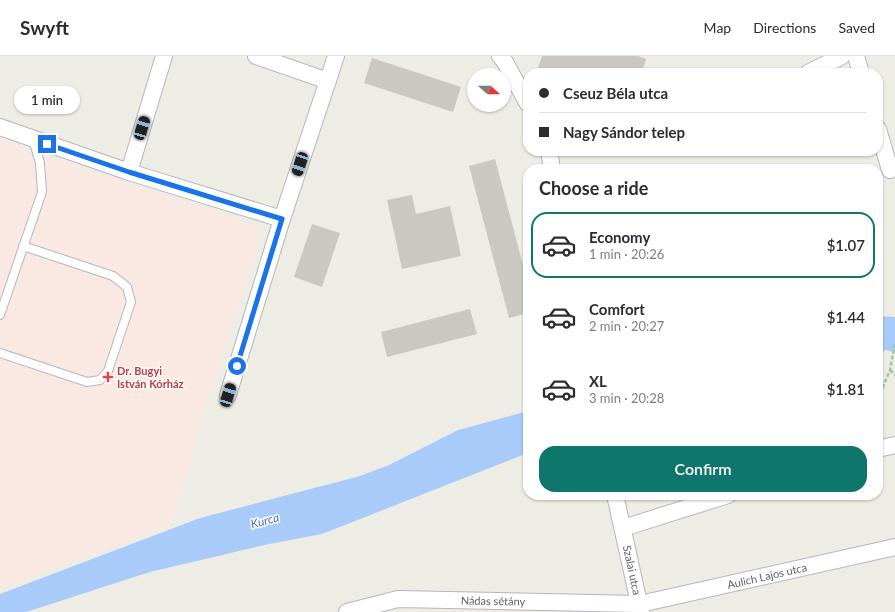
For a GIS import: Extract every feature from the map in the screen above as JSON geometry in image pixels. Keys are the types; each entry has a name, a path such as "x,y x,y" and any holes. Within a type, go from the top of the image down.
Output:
{"street":[{"path":"129,172 164,56"},
{"path":"256,56 328,81"},
{"path":"228,395 282,219 336,56"},
{"path":"500,56 505,62 523,95"},
{"path":"818,68 842,56"},
{"path":"856,56 860,68"},
{"path":"0,127 129,172 282,219"},
{"path":"883,150 888,170"},
{"path":"883,449 895,445"},
{"name":"Szalai utca","path":"617,500 640,608"},
{"path":"623,528 712,500"},
{"name":"Aulich Lajos utca","path":"640,608 895,547"},
{"name":"Nádas sétány","path":"347,612 398,599 640,608"}],"lane":[{"path":"0,315 42,192 40,163 33,139"},
{"path":"0,353 87,382 100,380 108,371 131,302 127,287 113,276 23,246"}],"path":[{"path":"883,387 890,370 895,343"},
{"path":"890,370 895,375"}],"shaded area":[{"name":"Dr. Bugyi István Kórház","path":"0,140 262,228 170,526 0,588"}],"water":[{"path":"883,316 895,317 895,352 885,350 883,352"},
{"name":"Kurca","path":"523,412 523,455 322,534 269,544 150,572 26,612 0,612 0,594 200,518 360,476 389,465 458,430"}],"building":[{"path":"542,56 638,56 646,59 643,68 538,68"},
{"path":"372,58 461,87 453,112 364,83"},
{"path":"495,159 523,265 523,314 509,318 469,166"},
{"path":"412,195 416,214 450,206 461,256 402,269 387,200"},
{"path":"312,224 340,233 322,287 294,277"},
{"path":"470,309 477,334 387,357 381,332"}],"place":[{"name":"Dr. Bugyi István Kórház","path":"108,377"}],"route":[{"path":"47,144 129,172 282,219 237,366"}]}
